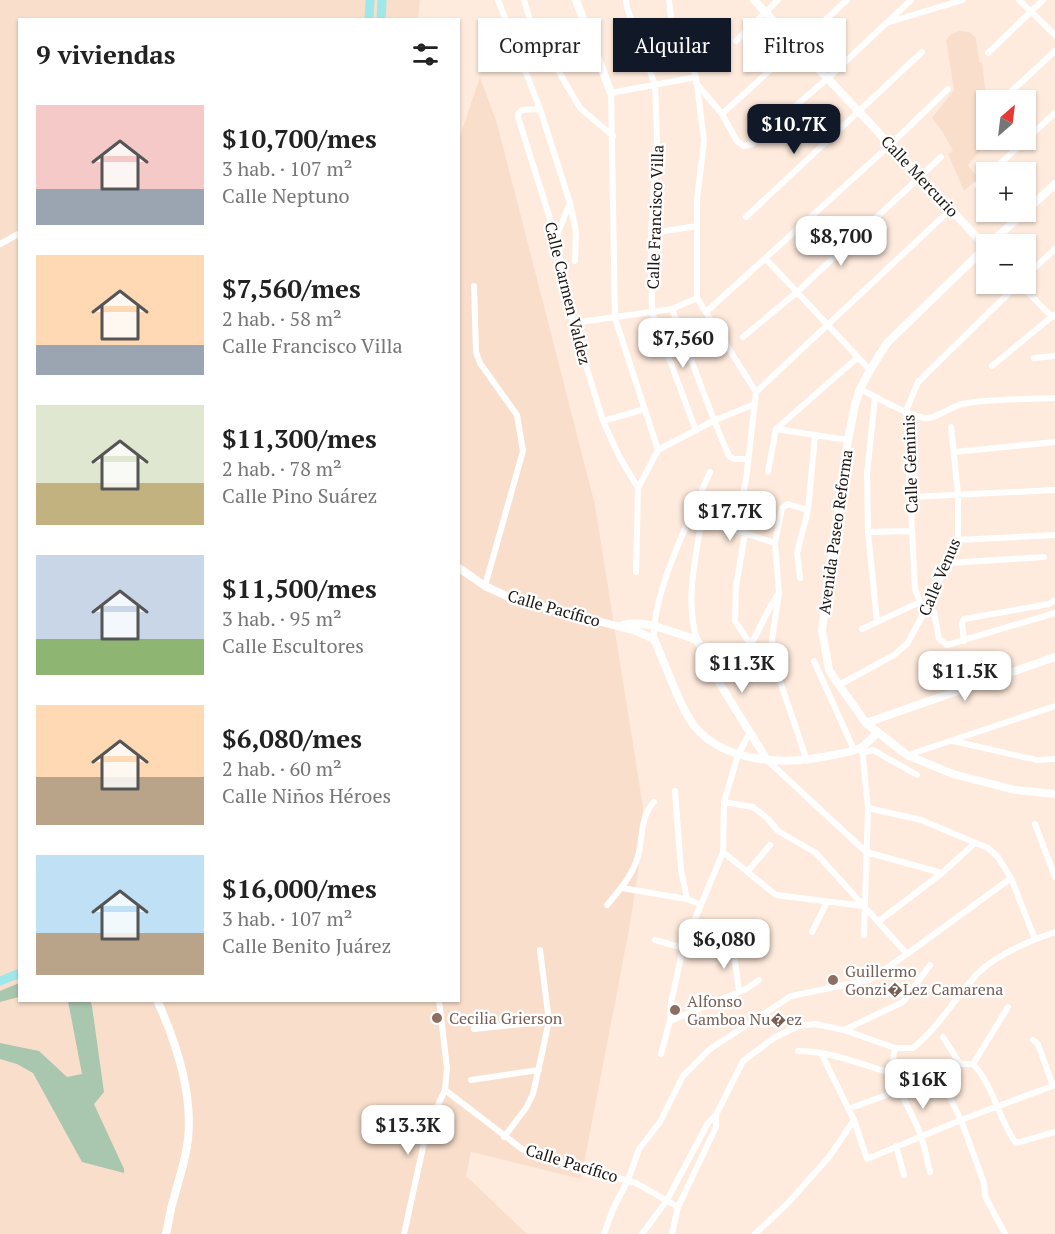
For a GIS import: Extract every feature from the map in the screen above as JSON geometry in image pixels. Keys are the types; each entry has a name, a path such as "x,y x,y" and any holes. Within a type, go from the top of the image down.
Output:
{"main road":[{"path":"369,18 370,0"},
{"path":"381,18 382,0"},
{"path":"576,0 611,93"},
{"name":"Calle Mercurio","path":"754,0 771,18"},
{"name":"Calle Mercurio","path":"823,72 976,235"},
{"name":"Avenida Paseo Reforma","path":"1036,201 1055,184"},
{"name":"Avenida Paseo Reforma","path":"1000,234 1013,222"},
{"name":"Avenida Paseo Reforma","path":"976,257 887,343 860,389 848,440 822,630 829,670 839,685 866,723 907,755 953,774 1015,790 1055,794"},
{"name":"Calle Pacífico","path":"460,569 485,586 513,599 620,626 654,639"},
{"name":"Calle Pacífico","path":"620,626 628,623 654,627 697,640"},
{"path":"654,639 694,725 706,737 738,754 767,760 807,761 859,750 877,733"},
{"path":"697,640 715,676 767,760"},
{"path":"866,723 1055,657"},
{"path":"0,981 18,974"},
{"path":"158,1002 169,1028 180,1065 188,1104 189,1122 186,1153 166,1234"}],"street":[{"path":"498,0 540,109 570,202 576,231 575,261"},
{"path":"524,0 531,24 580,108 613,136"},
{"name":"Calle Francisco Villa","path":"626,0 627,9 655,85 657,138 651,233 652,312 696,430"},
{"path":"669,0 671,18 696,80 704,141 697,199 697,298 756,392 746,480 735,530"},
{"path":"736,41 778,0"},
{"path":"827,18 847,0"},
{"path":"696,80 722,114 737,141 744,146 752,144 828,78 911,0"},
{"path":"884,23 963,0"},
{"path":"1019,0 1055,35"},
{"path":"988,53 1043,0"},
{"path":"1013,90 1055,51"},
{"path":"746,217 922,52"},
{"path":"722,114 768,72"},
{"path":"658,450 615,318 611,93 696,80"},
{"path":"706,312 890,145 948,89"},
{"name":"Calle Carmen Valdez","path":"540,109 522,110 518,117 556,238 573,323 603,421 638,488"},
{"path":"1002,162 1055,113"},
{"path":"743,337 796,293 941,157"},
{"path":"556,238 570,202"},
{"path":"756,392 951,209"},
{"path":"651,233 697,226"},
{"path":"0,244 18,234"},
{"path":"1036,267 1055,249"},
{"path":"766,259 870,370"},
{"path":"474,286 476,352 480,363 517,415 523,451 485,586"},
{"name":"Calle Géminis","path":"920,602 915,590 906,411 918,382 1009,294"},
{"path":"992,366 1053,315 1030,294"},
{"path":"573,323 672,309 697,298"},
{"path":"672,309 699,377 713,421 729,456 734,459 747,459"},
{"path":"1034,357 1055,356"},
{"path":"768,472 776,429 858,357"},
{"path":"860,389 906,411 932,419 949,408 964,404 1055,398"},
{"path":"875,397 867,474 868,532 877,621"},
{"path":"636,572 638,488 658,450 713,421 755,404"},
{"path":"603,421 645,409"},
{"name":"Calle Venus","path":"839,685 894,655 907,644 958,540 958,494 951,427"},
{"path":"776,429 848,440"},
{"path":"801,578 797,554 808,510 815,436"},
{"path":"954,452 1055,442"},
{"path":"654,639 657,608 672,564 710,472"},
{"path":"911,497 1055,490"},
{"path":"807,761 775,666 772,639 779,594 775,543 784,506 788,504 808,510"},
{"path":"689,521 735,530 775,543"},
{"path":"697,640 692,624 691,587 701,523"},
{"path":"868,532 912,531"},
{"path":"745,534 736,587 735,621 751,645"},
{"path":"958,540 1055,535"},
{"path":"948,563 1044,557"},
{"path":"715,676 736,663 751,645 768,610 779,594"},
{"path":"964,641 962,622 968,617 1055,600"},
{"path":"862,628 920,602 934,612 939,639 947,645 1055,613"},
{"path":"1038,605 1041,618"},
{"path":"814,661 859,750 868,808 864,935"},
{"path":"907,755 1055,706"},
{"path":"661,1054 670,1021 671,1003 683,948 723,852 724,802 738,754 750,732"},
{"path":"951,741 1037,760 1055,759"},
{"path":"859,750 873,750 917,776"},
{"path":"767,760 866,852 942,873"},
{"path":"675,791 681,870 687,899"},
{"path":"607,905 622,888 638,858 646,810 654,802"},
{"path":"724,802 753,807 778,831 816,853 907,954"},
{"path":"868,808 921,820 988,848 998,857 1011,878 1035,939"},
{"path":"1035,824 1055,877"},
{"path":"879,921 942,873 975,843"},
{"path":"748,870 770,845"},
{"path":"723,852 776,894 864,906"},
{"path":"604,1234 639,1149 656,1129 683,1076 710,1049 791,996 869,980 1011,878"},
{"path":"622,888 687,899 701,904"},
{"path":"812,932 827,902"},
{"path":"642,1234 667,1200 708,1123 716,1115 743,1061 756,1050 798,1026 815,1024 844,1030 895,1048 913,1048 936,1026 978,973 995,960 1035,939 1055,932"},
{"path":"655,940 683,948 745,947 756,950"},
{"path":"733,947 739,991"},
{"path":"504,1137 526,1108 533,1094 549,1021 540,950"},
{"path":"844,1030 903,1002 930,965"},
{"path":"670,1021 746,989 759,980"},
{"path":"404,1234 427,1129 445,1090 447,1068 439,1002"},
{"path":"973,1064 1008,1007"},
{"path":"474,1029 549,1021"},
{"path":"943,1037 960,1064 973,1064"},
{"path":"822,1055 854,1120 867,1159 961,1120 1054,1086 1038,1044 1033,1040"},
{"path":"895,1048 892,1059 894,1074 921,1136 930,1172"},
{"path":"798,1051 835,1056 894,1074"},
{"path":"973,1064 986,1082 997,1108 1018,1144 1055,1132"},
{"path":"471,1080 539,1070"},
{"path":"848,1109 939,1077 961,1120 984,1183 985,1196 1005,1234"},
{"name":"Calle Pacífico","path":"445,1090 522,1149 540,1157 628,1180 678,1207"},
{"path":"672,1234 678,1207 717,1127 716,1115"},
{"path":"755,1234 788,1203 829,1157 854,1120"},
{"path":"896,1146 904,1175"}],"shaded area":[{"path":"0,0 420,0 418,18 18,18 18,1002 460,1002 460,136 480,77 497,123 595,505 643,807 638,872 629,930 581,1179 471,1152 466,1176 527,1234 0,1234"},
{"path":"959,31 970,32 976,38 985,90 976,90 976,150 981,150 968,165 976,175 976,180 964,191 948,154 953,151 932,118 954,90 946,40 950,35"}],"green space":[{"path":"18,983 18,997 0,1002 0,991"},
{"path":"68,1002 90,1002 92,1006 104,1092 94,1104 124,1173 82,1162 33,1073 17,1064 0,1059 0,1043 39,1051 67,1077 82,1074"}],"place":[{"name":"Guillermo Gonzi�Lez Camarena","path":"833,980"},
{"name":"Alfonso Gamboa Nu�ez","path":"675,1010"},
{"name":"Cecilia Grierson","path":"437,1018"}]}
